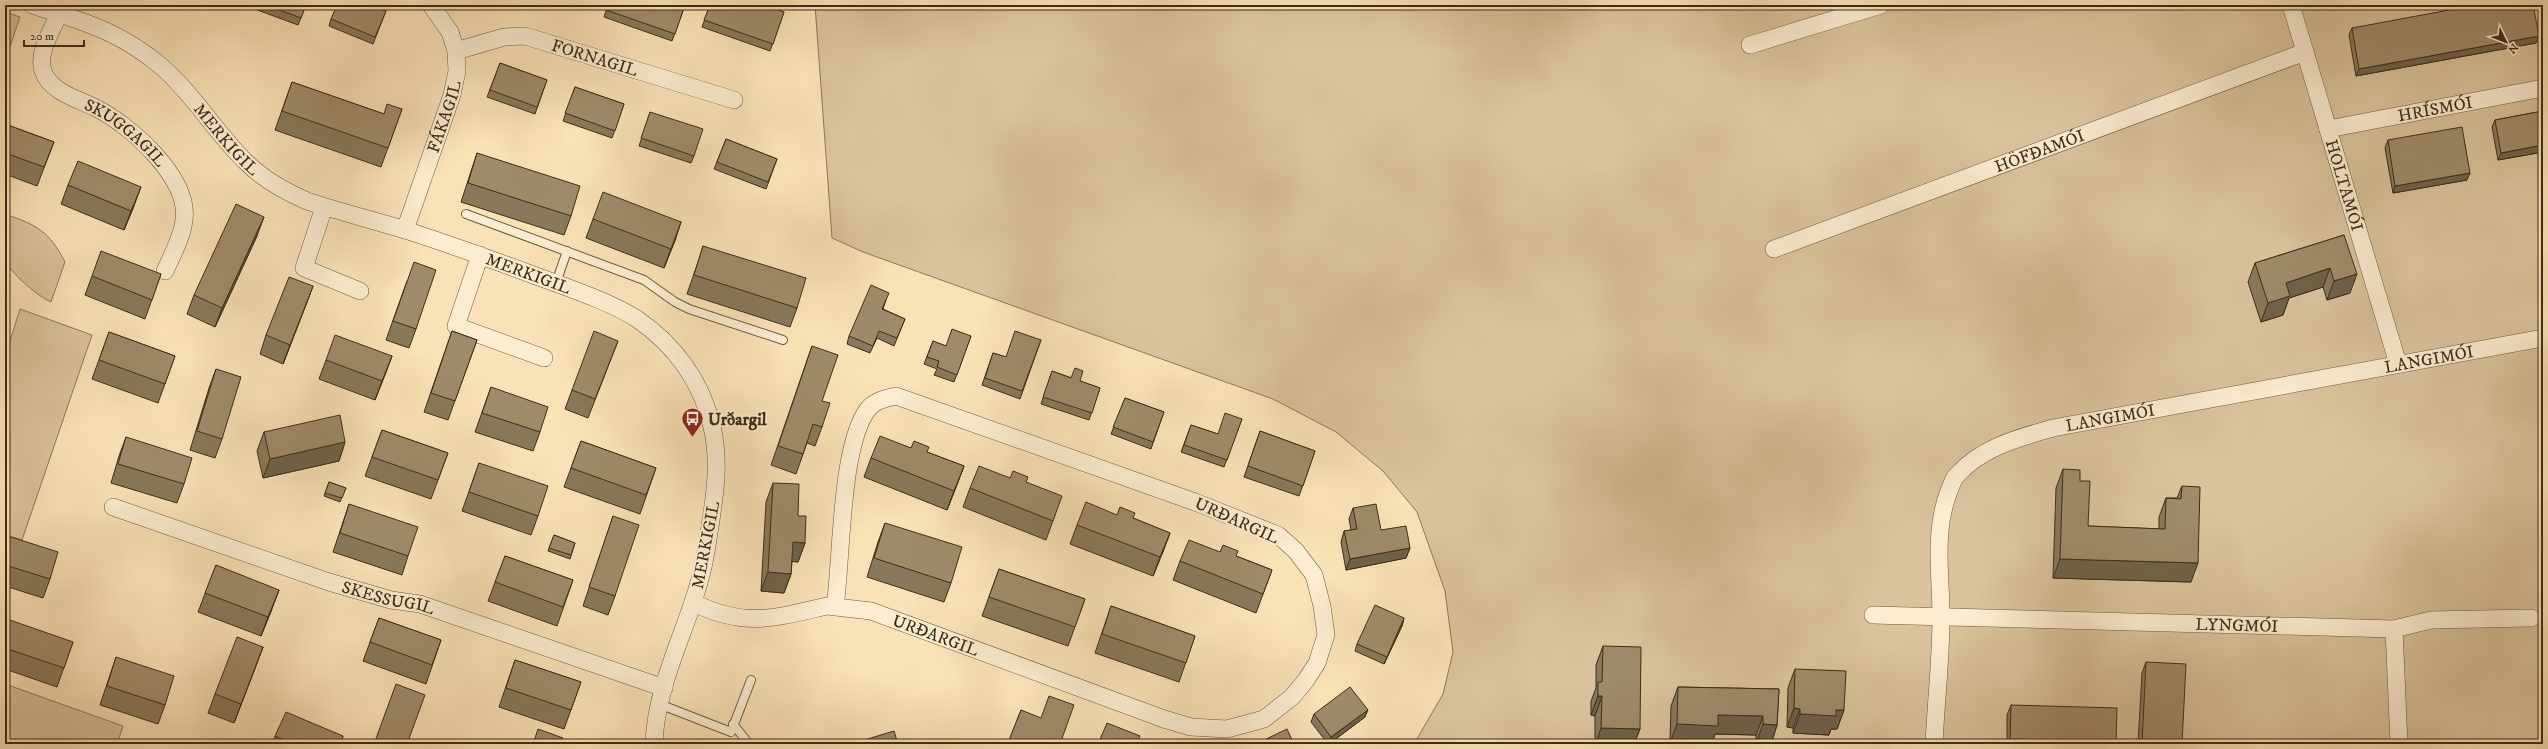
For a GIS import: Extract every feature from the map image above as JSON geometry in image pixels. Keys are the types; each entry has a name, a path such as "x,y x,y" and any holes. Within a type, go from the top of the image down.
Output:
{"street":[{"name":"MERKIGIL","path":"32,5 120,36 141,51 182,88 246,162 284,191 324,207 405,230 480,255 556,283 636,319 672,349 686,366 699,390 713,427 716,472 704,562 694,603 661,696 654,744"},
{"name":"FÁKAGIL","path":"405,230 452,95 458,71 456,51 450,32 431,5"},
{"path":"1750,45 1881,5"},
{"name":"HOLTAMÓI","path":"2291,5 2398,364"},
{"name":"SKUGGAGIL","path":"59,14 42,58 46,78 52,86 100,110 125,127 157,157 172,177 182,200 184,219 177,243 165,271"},
{"name":"FORNAGIL","path":"456,51 504,37 525,36 734,100"},
{"name":"HÖFÐAMÓI","path":"1774,250 2305,52"},
{"name":"HRÍSMÓI","path":"2328,129 2543,88"},
{"path":"324,207 304,268 360,291"},
{"path":"480,255 456,326 544,358"},
{"name":"LANGIMÓI","path":"1934,744 1941,617 1938,567 1940,524 1945,502 1955,476 1980,454 2017,439 2053,428 2543,338"},
{"name":"URÐARGIL","path":"694,603 713,612 755,620 827,606 835,607 871,611 1164,719 1191,727 1213,729 1227,729 1264,719 1292,697 1317,663 1326,635 1322,606 1314,575 1296,551 1278,536 1195,502 896,396 883,399 869,408 856,436 845,489 835,607"},
{"name":"SKESSUGIL","path":"113,507 329,582 391,600 420,604 661,696"},
{"name":"LYNGMÓI","path":"1873,615 2394,629 2431,620 2531,618"},
{"path":"2394,629 2399,744"}],"lane":[{"path":"466,214 644,280 675,302 688,309 783,340"},
{"path":"556,283 567,251"},
{"path":"661,696 731,732 751,680"},
{"path":"734,724 749,744"}],"shaded area":[{"path":"815,5 2543,5 2543,744 1414,744 1443,694 1453,652 1445,591 1417,512 1383,471 1336,432 1273,399 863,252 832,238"},
{"path":"5,12 20,17 5,61"},
{"path":"5,214 26,222 41,230 59,251 65,262 51,302 39,295 18,277 7,264 4,247"},
{"path":"20,309 92,335 22,540 5,535 5,357"},
{"path":"5,684 123,726 117,744 5,744"}],"building":[{"path":"266,5 306,5 301,18"},
{"path":"337,5 371,5 386,11 375,37 331,19"},
{"path":"608,5 685,5 675,34 606,10"},
{"path":"710,5 764,5 784,12 773,44 704,20"},
{"path":"2476,5 2533,5 2539,36 2359,69 2352,28"},
{"path":"500,63 547,80 537,107 490,90"},
{"path":"292,82 384,114 387,104 402,109 388,148 282,111"},
{"path":"575,87 624,104 615,131 565,113"},
{"path":"2543,111 2543,145 2501,153 2495,120"},
{"path":"650,112 703,129 694,156 641,138"},
{"path":"5,124 54,142 44,167 5,153"},
{"path":"2462,127 2470,173 2395,186 2388,140"},
{"path":"726,139 777,159 768,182 717,162"},
{"path":"477,153 580,186 571,216 468,183"},
{"path":"78,161 141,187 131,211 68,185"},
{"path":"603,192 681,222 671,249 593,219"},
{"path":"236,204 264,217 222,308 194,295"},
{"path":"2344,235 2357,274 2334,281 2330,268 2286,283 2290,296 2268,303 2255,263"},
{"path":"703,246 806,278 797,308 694,275"},
{"path":"101,251 161,274 152,300 92,276"},
{"path":"414,262 436,270 416,329 393,321"},
{"path":"289,277 313,286 290,345 266,335"},
{"path":"871,285 889,293 882,309 905,319 897,338 879,331 873,346 849,336"},
{"path":"952,329 971,336 957,375 937,367 939,361 927,357 933,341 946,346"},
{"path":"452,331 477,340 455,401 431,393"},
{"path":"594,331 618,341 595,399 572,390"},
{"path":"1015,331 1041,340 1022,391 985,378 993,353 1006,357"},
{"path":"109,332 175,356 165,384 99,360"},
{"path":"335,335 392,356 382,381 326,360"},
{"path":"812,346 838,355 822,401 830,403 822,427 813,424 803,454 778,446"},
{"path":"1075,368 1083,371 1080,381 1100,388 1092,413 1043,397 1052,371 1071,378"},
{"path":"216,369 241,377 222,439 197,431"},
{"path":"491,387 548,407 540,432 482,413"},
{"path":"1125,398 1164,412 1153,442 1113,427"},
{"path":"1225,413 1242,419 1227,460 1184,445 1191,425 1218,434"},
{"path":"340,415 345,442 270,459 264,432"},
{"path":"382,430 448,453 438,480 372,457"},
{"path":"1260,431 1315,451 1303,486 1248,466"},
{"path":"880,436 911,448 914,441 929,447 927,452 964,466 954,491 871,458"},
{"path":"126,437 192,458 184,484 118,464"},
{"path":"581,441 656,468 646,495 571,468"},
{"path":"479,463 548,486 538,516 469,492"},
{"path":"979,466 1010,478 1013,471 1028,477 1026,482 1062,496 1053,521 970,488"},
{"path":"2063,469 2080,470 2080,481 2090,481 2088,526 2165,529 2166,498 2181,499 2182,486 2200,487 2198,563 2060,559"},
{"path":"329,482 346,488 342,498 325,493"},
{"path":"773,483 799,484 798,516 806,516 805,543 793,542 791,574 768,572"},
{"path":"1086,502 1117,515 1120,507 1135,513 1133,518 1170,533 1160,557 1077,525"},
{"path":"349,504 418,527 408,556 340,533"},
{"path":"1376,504 1381,530 1406,526 1410,548 1350,559 1344,531 1357,529 1353,508"},
{"path":"613,516 639,525 615,596 589,587"},
{"path":"885,523 962,547 951,583 874,558"},
{"path":"5,535 58,552 50,579 5,565"},
{"path":"554,535 575,543 571,555 549,548"},
{"path":"1189,540 1220,552 1223,545 1238,551 1236,556 1272,570 1263,594 1180,561"},
{"path":"505,556 573,580 563,607 495,582"},
{"path":"216,565 279,590 268,617 205,593"},
{"path":"999,569 1085,599 1075,627 989,597"},
{"path":"1375,605 1404,618 1387,657 1357,644"},
{"path":"1111,606 1195,636 1186,663 1102,634"},
{"path":"379,618 441,640 432,665 370,642"},
{"path":"7,619 73,642 64,668 5,648 5,626"},
{"path":"237,637 263,647 241,704 215,694"},
{"path":"1603,646 1641,647 1640,729 1601,728 1602,696 1598,696 1598,682 1602,682"},
{"path":"116,657 174,676 165,705 107,686"},
{"path":"515,660 581,682 571,710 506,688"},
{"path":"2146,662 2186,664 2182,744 2142,744"},
{"path":"1795,669 1846,671 1844,710 1836,710 1836,716 1800,714 1800,709 1794,708"},
{"path":"396,684 425,695 407,744 374,744"},
{"path":"1350,687 1368,710 1331,737 1314,714"},
{"path":"1678,687 1779,689 1777,725 1763,724 1763,716 1718,715 1718,726 1677,724"},
{"path":"1049,696 1074,705 1060,744 1021,744 1009,740 1021,710 1041,718"},
{"path":"2011,705 2117,708 2116,744 2010,741"},
{"path":"286,712 343,736 340,744 293,744 275,736"},
{"path":"1107,723 1140,736 1136,744 1098,744"},
{"path":"538,729 563,738 561,744 533,744"},
{"path":"1287,729 1294,744 1256,744"},
{"path":"894,731 898,744 862,744 861,741"},
{"path":"481,739 493,743 479,744"}],"place":[{"name":"Urðargil","path":"692,438"}]}
